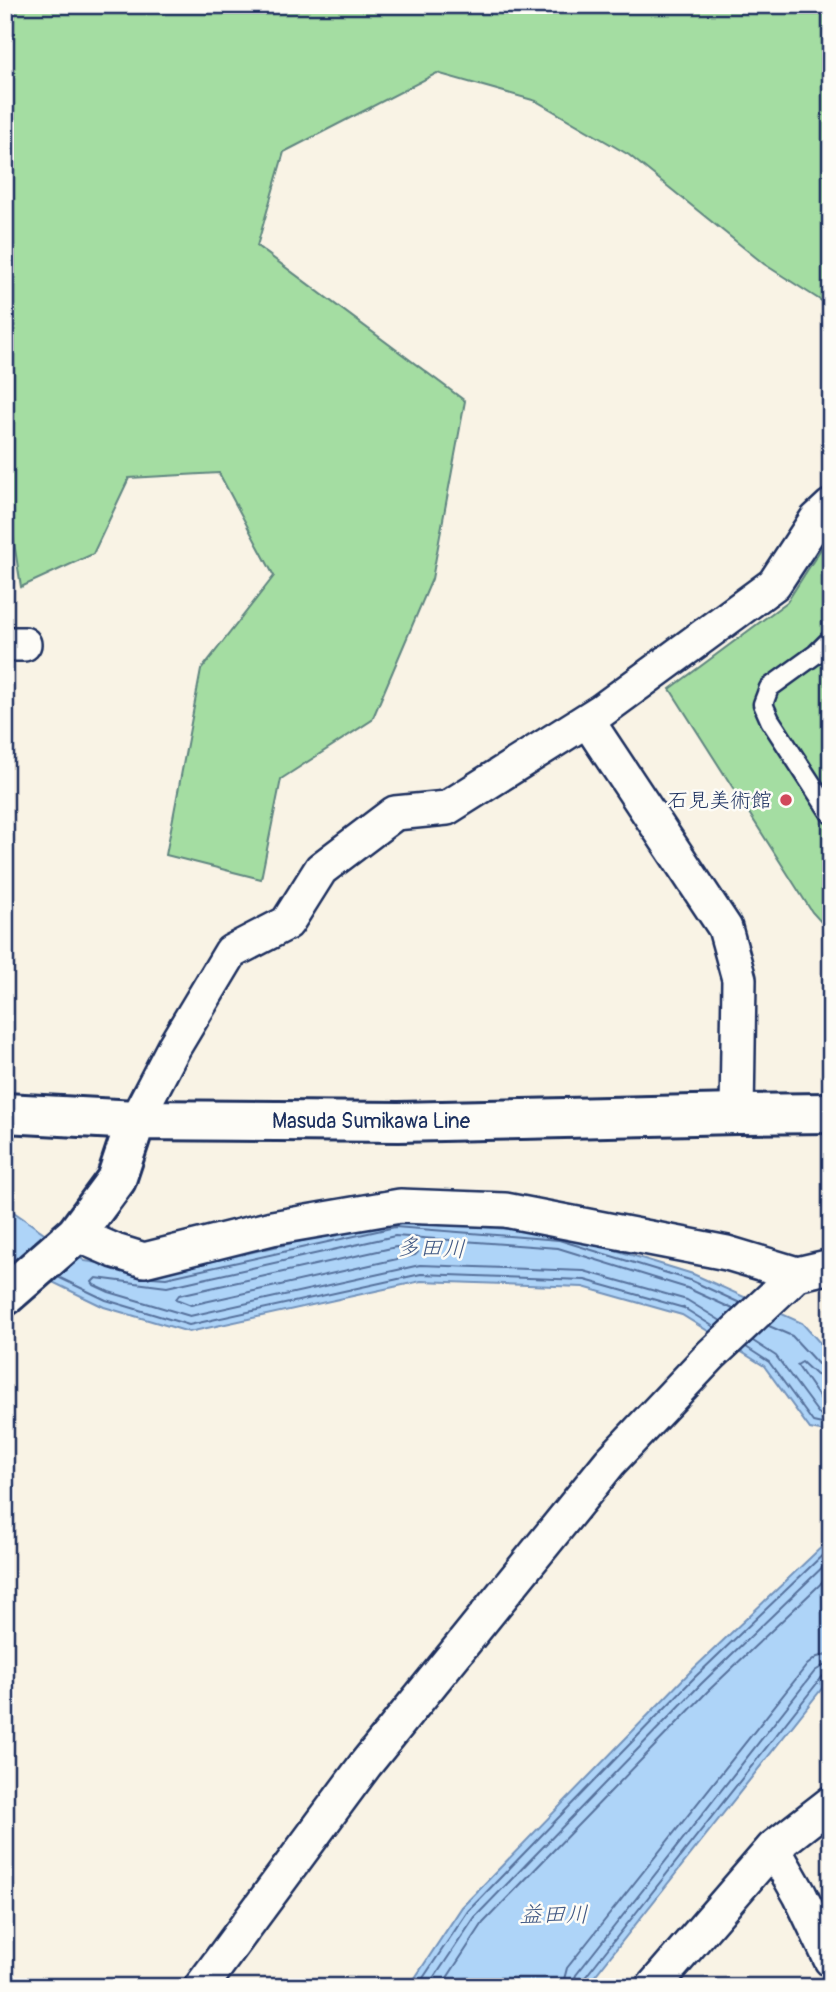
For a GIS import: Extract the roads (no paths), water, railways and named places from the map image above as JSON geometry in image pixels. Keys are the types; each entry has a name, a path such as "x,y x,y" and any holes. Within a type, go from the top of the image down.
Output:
{"main road":[{"name":"Masuda Sumikawa Line","path":"5,1113 136,1120 399,1122 831,1114"},
{"path":"9,1292 76,1234 116,1180 136,1120"}],"street":[{"path":"136,1120 174,1047 231,952 287,923 321,869 395,813 447,808 587,720 774,584 816,520 831,506"},
{"path":"587,720 725,928 739,979 737,1114"},
{"path":"76,1234 115,1251 144,1259 272,1228 400,1206 505,1210 727,1253 797,1274 831,1266"},
{"path":"201,1987 365,1765 610,1462 711,1355 797,1274"},
{"path":"653,1987 773,1848 831,1803"},
{"path":"773,1848 800,1895 831,1960"}],"lane":[{"path":"831,639 816,654 769,688 763,704 770,720 831,814"}],"water":[{"name":"多田川","path":"5,1206 85,1261 164,1272 394,1220 560,1233 693,1274 802,1323 831,1355 831,1433 810,1429 764,1366 682,1315 583,1287 421,1281 189,1332 104,1307 5,1259"},
{"name":"益田川","path":"831,1538 831,1677 586,1987 409,1987 462,1907 689,1673"}],"place":[{"name":"石見美術館","path":"786,800"}]}
